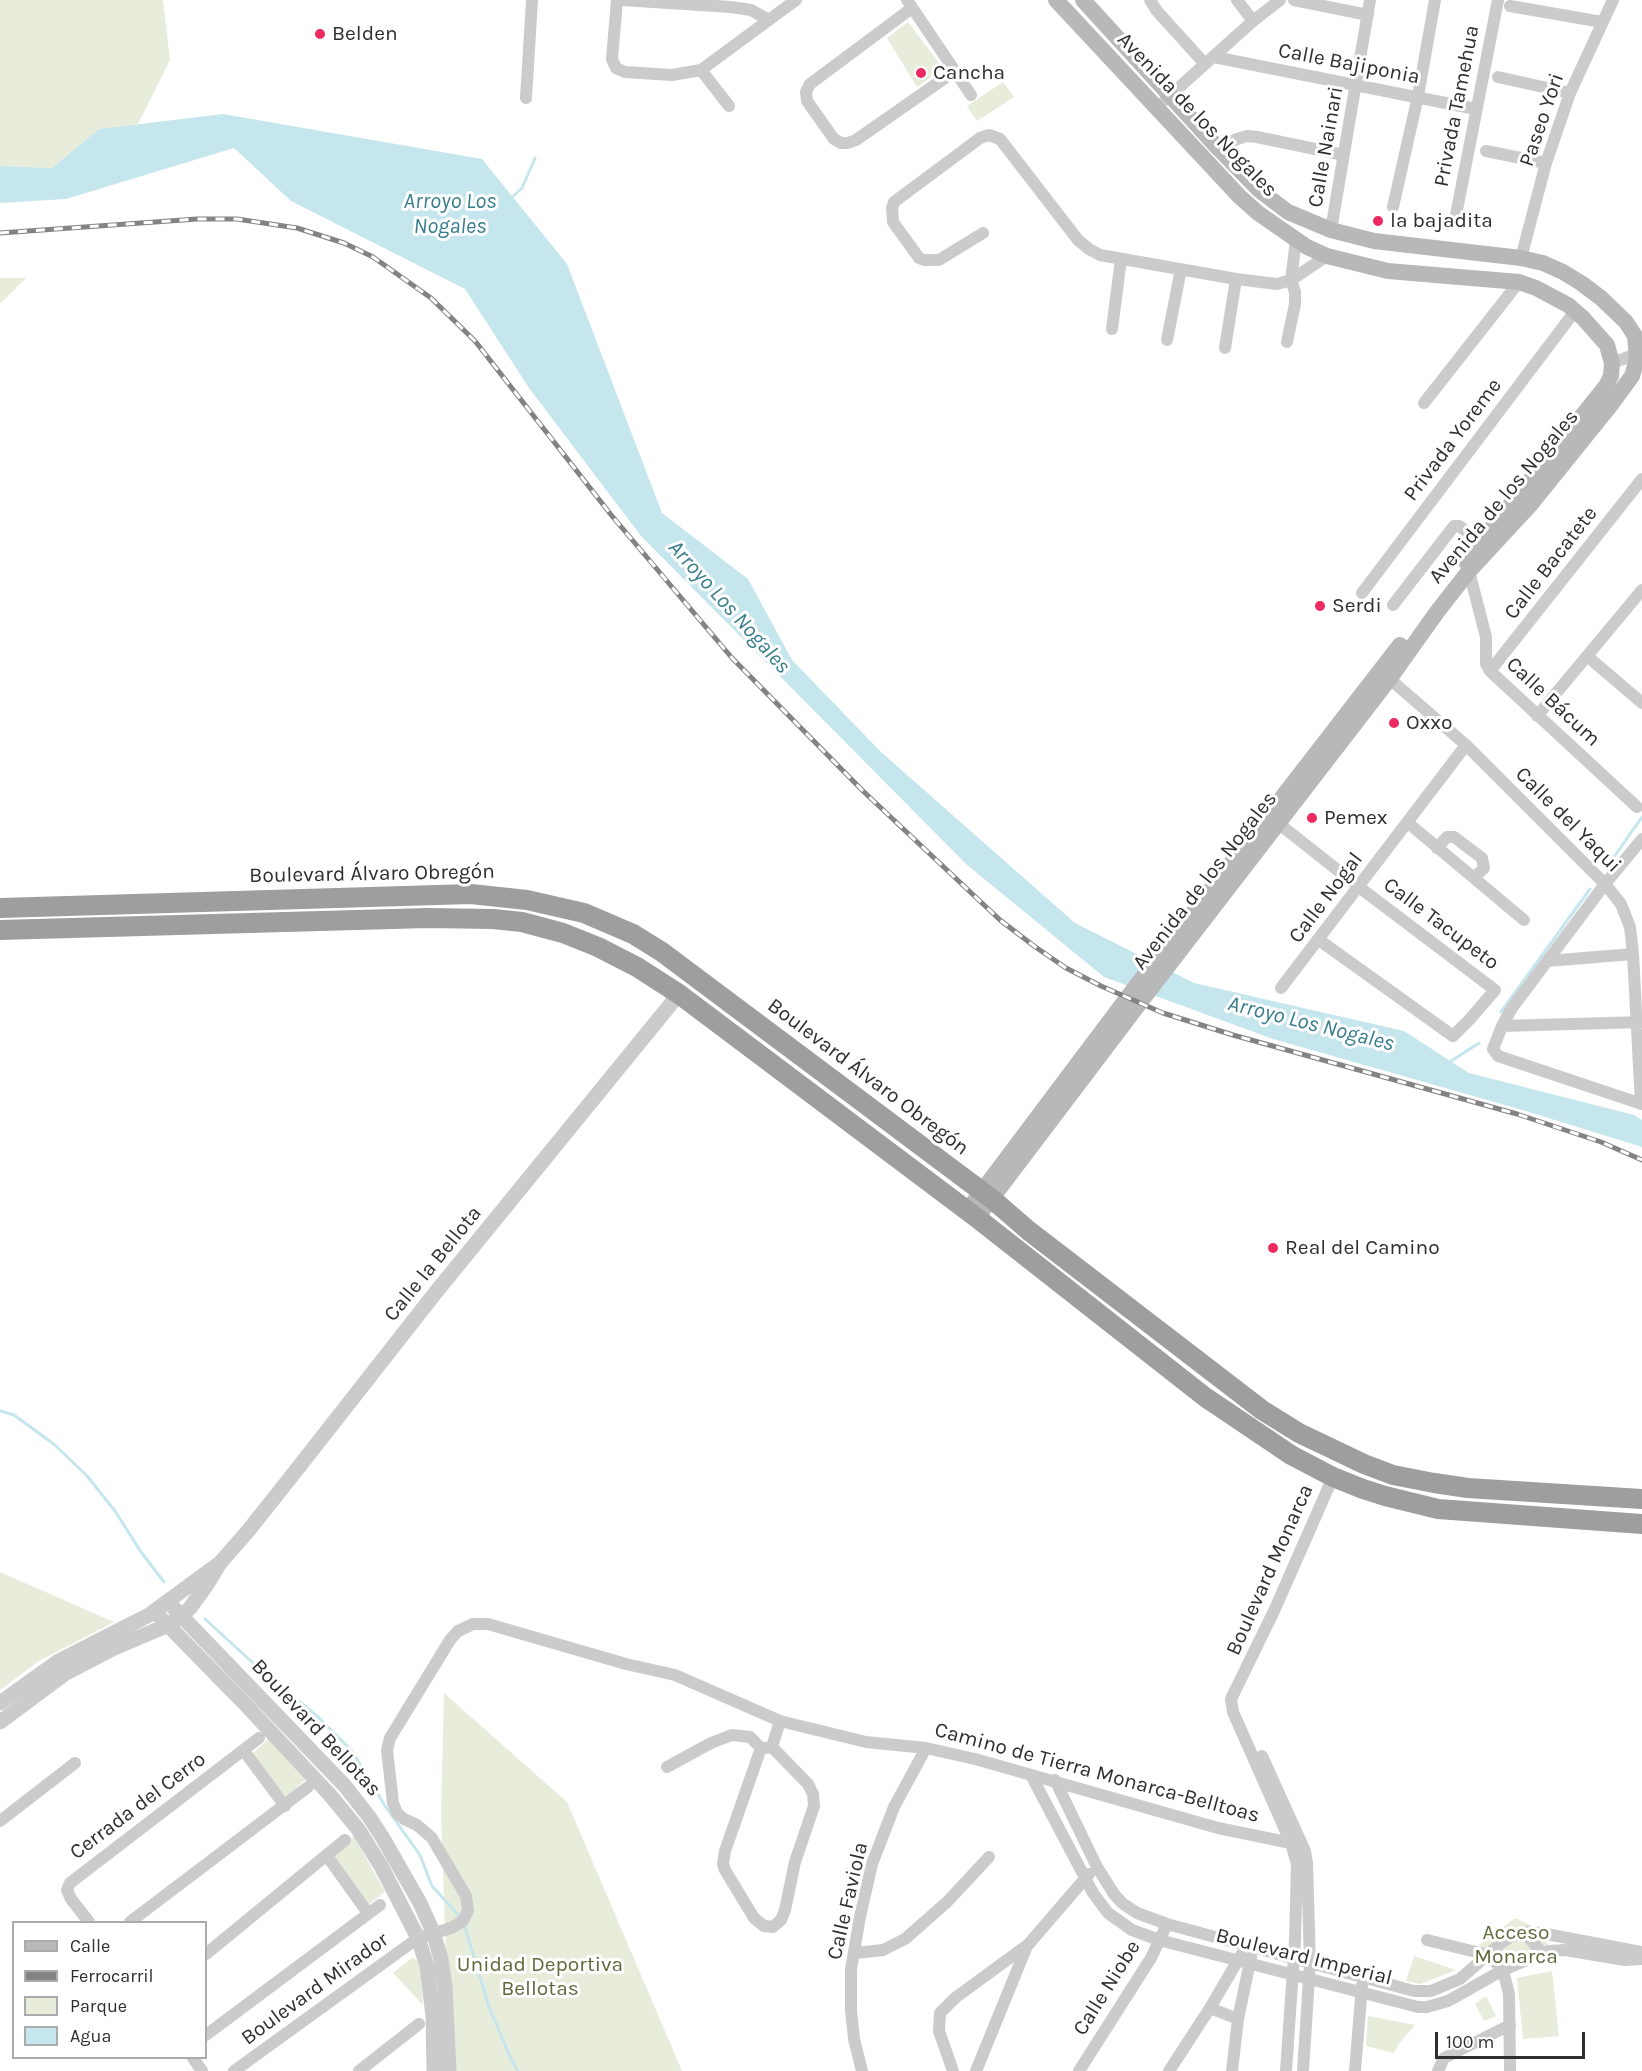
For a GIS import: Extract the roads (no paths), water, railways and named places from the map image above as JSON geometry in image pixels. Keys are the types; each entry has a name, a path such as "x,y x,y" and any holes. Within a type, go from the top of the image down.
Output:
{"highway":[{"name":"Boulevard Álvaro Obregón","path":"0,908 471,894 527,900 584,913 633,934 662,952 986,1195 1029,1231 1262,1410 1299,1433 1354,1460 1393,1475 1468,1488 1642,1499"},
{"path":"0,930 428,918 522,922 563,933 598,947 637,967 680,994 972,1214 1205,1397 1291,1455 1333,1477 1385,1496 1438,1509 1642,1524"}],"main road":[{"name":"Avenida de los Nogales","path":"1056,0 1240,197 1296,240 1327,256 1388,271 1519,282 1551,295 1575,311 1607,345 1612,363 1611,376 1600,394 1480,541 1278,823 1163,962"},
{"name":"Avenida de los Nogales","path":"972,1214 1136,997 1385,675 1469,572 1531,504 1637,380 1636,368 1640,353 1635,336 1626,322 1601,298 1563,272 1543,263 1521,258 1396,245 1331,230 1288,212 1259,190 1218,148 1083,0"},
{"path":"1601,338 1626,322"}],"street":[{"path":"526,98 532,0"},
{"path":"617,0 612,60 616,68 625,72 672,75 701,70 796,0"},
{"path":"622,0 752,10 769,20"},
{"path":"1150,0 1157,10 1210,61"},
{"path":"1237,0 1253,21"},
{"path":"1157,108 1253,21 1280,0"},
{"path":"1294,0 1368,15"},
{"name":"Calle Nainari","path":"1331,230 1370,0"},
{"path":"1393,207 1418,96 1435,0"},
{"name":"Privada Tamehua","path":"1455,220 1498,0"},
{"name":"Paseo Yori","path":"1521,258 1546,163 1570,93 1613,0"},
{"path":"955,71 856,140 848,142 841,143 834,139 807,102 806,92 810,84 910,4 955,71 971,95"},
{"path":"1510,6 1602,22"},
{"name":"Calle Bajiponia","path":"1210,61 1418,96 1476,109"},
{"path":"701,70 729,106"},
{"path":"1498,77 1570,93"},
{"path":"983,233 939,260 924,260 919,258 893,222 892,208 894,202 980,138 989,135 1000,139 1078,240 1100,255 1277,284 1291,280 1327,256"},
{"path":"1218,148 1247,136 1266,137 1344,155"},
{"path":"1486,151 1546,163"},
{"path":"1287,342 1296,303 1291,280 1296,240"},
{"path":"1112,329 1121,259"},
{"path":"1167,340 1181,269"},
{"path":"1225,348 1236,279"},
{"path":"1424,403 1519,282"},
{"name":"Privada Yoreme","path":"1362,593 1575,311"},
{"path":"1612,363 1640,353"},
{"name":"Calle Bacatete","path":"1490,671 1642,479"},
{"path":"1393,604 1454,526 1458,526 1480,541"},
{"name":"Calle Bácum","path":"1469,572 1486,637 1486,664 1490,671 1637,807"},
{"path":"1537,716 1642,590"},
{"path":"1631,604 1642,613"},
{"path":"1587,656 1642,703"},
{"name":"Calle del Yaqui","path":"1385,675 1466,745 1605,884 1621,904 1630,927 1639,1022 1642,1104"},
{"name":"Calle Nogal","path":"1281,988 1466,745"},
{"path":"1407,822 1524,920"},
{"name":"Calle Tacupeto","path":"1278,823 1495,990 1453,1036 1319,940"},
{"path":"1437,848 1447,837 1454,837 1482,858 1484,868 1474,878"},
{"path":"1642,840 1605,884 1512,1008 1494,1046 1494,1052 1498,1056 1642,1104"},
{"path":"1547,961 1632,954"},
{"name":"Calle la Bellota","path":"0,1722 66,1673 181,1617 198,1598 220,1563 248,1531 425,1305 680,994"},
{"path":"1502,1026 1639,1022"},
{"name":"Boulevard Monarca","path":"1286,2071 1294,1958 1297,1864 1292,1843 1231,1704 1232,1695 1274,1611 1333,1477"},
{"name":"Calle la Bellota","path":"0,1703 57,1662 154,1611 220,1563"},
{"name":"Boulevard Bellotas","path":"168,1602 269,1729"},
{"name":"Boulevard Bellotas","path":"154,1611 166,1626 317,1779 358,1829 441,1959 432,2016 434,2071"},
{"name":"Camino de Tierra Monarca-Belltoas","path":"425,1935 451,1928 463,1921 468,1910 466,1896 432,1838 417,1825 397,1813 393,1803 387,1750 390,1738 450,1640 458,1631 473,1624 488,1624 626,1664 675,1675 780,1721 866,1742 926,1748 975,1758 1218,1828 1292,1843"},
{"name":"Boulevard Monarca","path":"1241,1678 1239,1705 1305,1851 1308,1863 1310,1963 1304,2071"},
{"path":"667,1767 711,1743 732,1735 750,1737 766,1747 808,1784 813,1794 814,1806 795,1862 785,1910 781,1920 773,1927 764,1926 754,1918 723,1864 724,1851 766,1747 780,1721"},
{"path":"269,1729 244,1751 285,1806"},
{"name":"Calle Faviola","path":"862,2071 854,2039 851,1969 872,1864 894,1807 926,1748"},
{"name":"Cerrada del Cerro","path":"88,1921 71,1899 67,1890 70,1883 244,1751"},
{"path":"0,1821 75,1763"},
{"name":"Boulevard Imperial","path":"1031,1775 1093,1893 1108,1913 1120,1923 1159,1940 1418,2007 1448,2001 1503,1970 1554,1950 1610,1959 1642,1959"},
{"path":"133,1921 285,1806 317,1779"},
{"name":"Boulevard Bellotas","path":"317,1779 345,1786 370,1818 401,1868 425,1935"},
{"name":"Boulevard Imperial","path":"1055,1780 1106,1884 1122,1903 1137,1913 1167,1924 1414,1991 1431,1990 1460,1978 1506,1939 1524,1932"},
{"path":"358,1829 370,1818"},
{"path":"207,1953 345,1840"},
{"path":"327,1856 368,1913"},
{"path":"855,1953 883,1950 905,1939 947,1902 989,1857"},
{"path":"953,2071 939,2031 940,2013 956,1998 1027,1946 1097,1867"},
{"path":"207,2034 380,1905"},
{"name":"Calle Niobe","path":"1079,2071 1151,1958 1167,1924"},
{"path":"1524,1932 1541,1933 1642,1952"},
{"path":"1524,1932 1542,1953"},
{"name":"Boulevard Mirador","path":"234,2071 425,1935"},
{"path":"1427,1940 1488,1955 1503,1970 1509,1994 1510,2071"},
{"path":"976,2071 1027,1946"},
{"path":"1169,2071 1243,1963 1250,1947"},
{"path":"1232,2071 1243,1963"},
{"path":"1355,2071 1363,1977"},
{"path":"1210,2008 1238,2019"},
{"path":"368,2068 432,2016"},
{"name":"Boulevard Bellotas","path":"432,2016 448,2071"},
{"path":"1438,2071 1444,2058 1510,2025"}],"water":[{"name":"Arroyo Los Nogales","path":"223,114 482,159 567,264 662,513 748,579 792,660 881,752 1075,923 1194,983 1404,1031 1469,1073 1634,1115 1642,1120 1642,1147 1519,1109 1273,1039 1104,977 966,864 641,536 529,388 465,289 291,201 234,148 66,199 0,203 0,166 52,168 99,129"}],"waterway":[{"path":"512,197 522,188 535,158"},
{"path":"1614,857 1642,817"},
{"path":"1501,1012 1590,889"},
{"path":"1448,1063 1479,1043"},
{"path":"0,1411 14,1415 55,1445 87,1476 115,1511 141,1552 164,1582"},
{"path":"205,1619 318,1717 352,1751 385,1806 420,1855 432,1886 461,1918"},
{"path":"464,1924 489,2007 518,2071"}],"railway":[{"path":"0,233 197,219 237,219 297,228 344,243 373,257 431,298 475,341 612,516 732,658 863,791 1000,920 1034,946 1066,968 1163,1013 1233,1035 1517,1114 1601,1142 1642,1160"}],"place":[{"name":"Belden","path":"320,34"},
{"name":"Cancha","path":"921,73"},
{"name":"la bajadita","path":"1378,221"},
{"name":"Serdi","path":"1320,606"},
{"name":"Oxxo","path":"1394,723"},
{"name":"Pemex","path":"1312,818"},
{"name":"Real del Camino","path":"1273,1248"}],"park label":[{"name":"Acceso Monarca","path":"1516,1945"},
{"name":"Unidad Deportiva Bellotas","path":"540,1977"}]}
